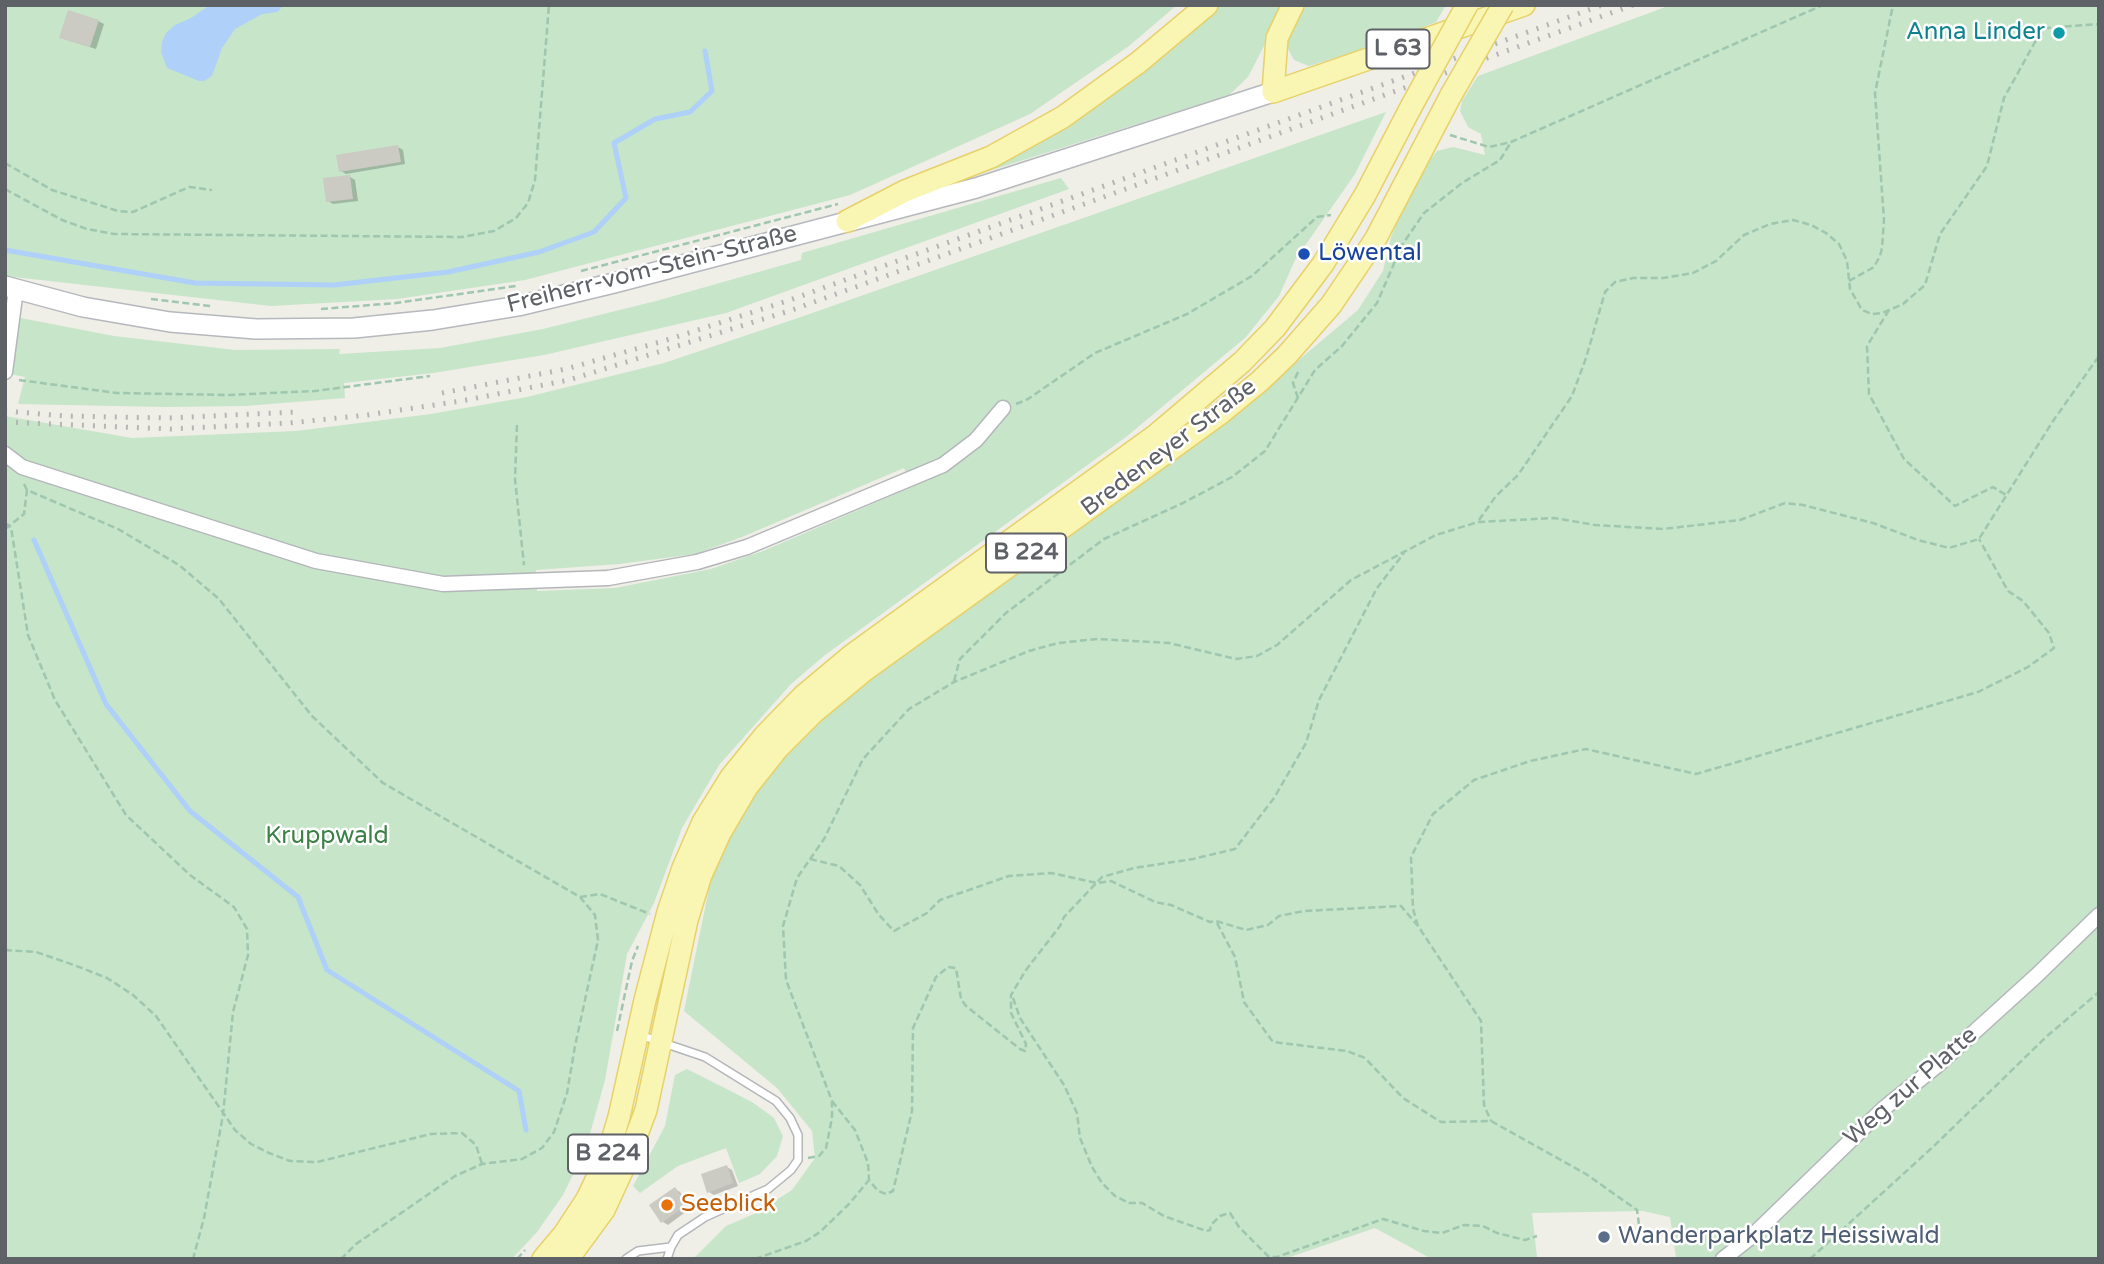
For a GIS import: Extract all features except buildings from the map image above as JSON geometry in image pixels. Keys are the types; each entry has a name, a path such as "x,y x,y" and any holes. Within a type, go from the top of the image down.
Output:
{"main road":[{"path":"842,212 905,191 991,156 1063,117 1139,62 1207,5"},
{"path":"1273,92 1278,38 1293,5"},
{"name":"Bredeneyer Straße","path":"534,1254 564,1234 587,1199 607,1157 668,912 703,822 731,777 765,735 803,696 852,655 1156,435 1241,362 1275,328 1323,264 1365,195 1467,5"},
{"name":"Bredeneyer Straße","path":"568,1259 604,1210 628,1158 646,1110 687,920 701,875 720,833 747,787 778,748 813,713 865,670 1221,412 1260,381 1298,344 1331,305 1375,240 1451,95 1503,5"},
{"name":"L 63","path":"1273,92 1524,5"},
{"name":"Freiherr-vom-Stein-Straße","path":"11,288 83,307 170,322 256,330 354,328 433,320 518,306 842,212 975,188 1273,92"}],"street":[{"name":"Freiherr-vom-Stein-Straße","path":"11,288 11,376"},
{"path":"5,454 22,467 316,561 443,584 526,582 608,578 697,562 747,547 943,465 976,440 1003,408"},
{"name":"Weg zur Platte","path":"1723,1259 1751,1237 1883,1109 1939,1064 2099,915"}],"lane":[{"path":"638,1034 705,1057 776,1101 790,1118 798,1135 798,1160 791,1170 768,1189 705,1217 678,1235 667,1259"},
{"path":"626,1259 638,1251 671,1247"}],"path":[{"path":"5,189 62,220 87,229 114,234 462,237 494,231 516,218 528,203 534,180 550,5"},
{"path":"1434,129 1489,147 1511,142 1823,5"},
{"path":"1849,281 1874,267 1882,248 1884,220 1875,93 1893,5"},
{"path":"1478,522 1496,496 1518,475 1572,396 1587,358 1605,292 1615,282 1693,273 1716,261 1744,235 1770,224 1793,220 1811,225 1839,244 1847,261 1853,297 1862,310 1872,314 1889,310 1910,300 1925,285 1940,234 1987,166 2004,98 2042,31 2046,28 2099,24"},
{"path":"954,682 960,659 1006,612 1104,539 1232,477 1265,451 1315,370 1342,346 1377,303 1402,245 1424,213 1462,183 1500,160 1511,142"},
{"path":"5,163 52,190 118,211 133,212 189,187 212,190"},
{"path":"578,272 842,212"},
{"path":"1003,408 1028,400 1095,353 1187,314 1252,276 1317,218 1331,215"},
{"path":"321,309 396,303 526,285"},
{"path":"140,298 218,307"},
{"path":"1889,310 1867,345 1869,394 1904,459 1955,506 1993,487 2007,495"},
{"path":"1407,550 1377,588 1319,700 1306,743 1275,798 1235,849 1134,868 1102,877 1064,917 1026,970 1012,995 1011,1013 1026,1044 1025,1051 965,1006 961,999 956,968 948,967 936,976 913,1028 912,1111 896,1185 886,1195 878,1191 869,1180 868,1163 855,1130 832,1101 786,980 783,926 797,878 824,839 863,759 909,709 954,682 1029,651 1058,643 1098,639 1169,643 1236,660 1257,656 1277,645 1351,580 1407,550 1436,535 1478,522 1554,518 1595,525 1663,529 1740,520 1785,503 1873,523 1948,548 1979,539 2053,421 2099,356"},
{"path":"1298,398 1293,383 1302,362"},
{"path":"11,376 117,393 229,395 315,391 430,376"},
{"path":"517,425 515,479 526,582"},
{"path":"5,529 11,527 24,514 27,490 118,529 179,565 219,599 312,716 383,783 580,897 595,915 598,940 564,1108 554,1132 542,1148 522,1158 482,1164 455,1176 356,1244 341,1259"},
{"path":"5,523 11,527 28,635 55,700 125,815 190,875 234,907 247,929 248,955 233,1012 223,1115 204,1218 193,1259"},
{"path":"1419,926 1413,909 1410,857 1433,814 1474,780 1530,761 1586,749 1696,774 1978,692 2028,667 2054,648 2049,633 2023,601 2008,591 1979,539"},
{"path":"810,859 839,866 860,885 879,915 894,931 927,913 940,900 1009,876 1051,873 1097,883 1111,881 1156,902 1171,905 1210,922 1216,921 1246,930 1268,925 1279,916 1304,911 1401,906 1419,926 1481,1021 1484,1105 1491,1121"},
{"path":"580,897 600,894 652,914"},
{"path":"1216,921 1235,957 1244,1002 1273,1042 1347,1051 1365,1058 1403,1098 1441,1122 1491,1121 1586,1174 1637,1210 1640,1232"},
{"path":"5,950 36,953 74,965 107,978 133,995 156,1016 223,1115 251,1144 290,1161 317,1162 431,1134 462,1133 476,1146 482,1164"},
{"path":"1810,1259 1935,1145 2046,1037 2099,992"},
{"path":"1012,995 1020,1018 1065,1085 1077,1113 1080,1138 1091,1167 1115,1196 1129,1203 1142,1203 1164,1216 1206,1231 1210,1230 1211,1224 1220,1216 1230,1213 1239,1227 1269,1257 1277,1257 1383,1219 1424,1231 1442,1233 1464,1225 1483,1226 1497,1233 1525,1240 1537,1236"},
{"path":"798,1160 819,1156 826,1148 832,1118 832,1101"},
{"path":"755,1259 806,1241 820,1232 869,1180"},
{"path":"517,1259 534,1254"}],"green space":[{"path":"5,5 1177,5 1129,46 1030,114 850,195 525,280 397,299 271,306 5,276"},
{"path":"1218,5 1285,5 1248,77 1229,95 960,180 1124,84"},
{"path":"1305,5 1446,5 1436,22 1378,45 1309,66 1294,60 1286,45"},
{"path":"1671,5 2099,5 2099,1259 1432,1259 1375,1228 1284,1259 693,1259 726,1226 754,1214 792,1190 815,1158 812,1131 777,1088 684,1011 712,874 738,817 783,753 868,679 1242,408 1358,310 1383,271 1391,237 1411,190 1437,151 1453,147 1485,155 1481,134 1468,127 1460,111 1462,101 1478,76","holes":["1643,1211 1670,1217 1676,1257 1537,1257 1532,1213"]},
{"name":"Kruppwald","path":"1386,112 1355,174 1295,260 1279,296 1245,338 1126,437 825,655 791,684 719,765 682,828 654,903 627,954 605,1080 586,1148 563,1195 537,1232 512,1259 5,1259 5,416 132,438 296,431 431,414 527,397 664,363","holes":["904,468 912,487 763,551 711,569 615,588 537,591 536,570 619,564 695,554 742,537"]},
{"path":"1061,178 1069,189 726,313 544,355 433,373 344,383 345,398 245,406 18,404 25,377 5,373 5,315 114,336 235,350 340,349 339,354 440,348 543,329 656,301 801,260 802,253"},
{"path":"687,1069 752,1102 774,1118 783,1136 777,1156 760,1174 739,1183 726,1148 678,1166 640,1193 633,1186 665,1126 675,1075"}],"water":[{"path":"210,5 284,5 277,12 262,14 235,29 222,48 212,76 199,81 167,68 161,52 162,42 166,33 175,25"}],"waterway":[{"path":"5,250 195,283 334,285 448,272 539,252 594,232 626,198 614,143 655,119 690,112 712,91 705,51"},
{"path":"34,540 106,704 190,811 298,897 327,970 519,1091 526,1130"}],"railway":[{"path":"442,393 566,369 790,300 1602,5"},
{"path":"5,422 170,429 289,423 461,401 569,380 792,310 1633,5"},
{"path":"5,411 65,416 169,418 296,412"}],"place":[{"name":"Anna Linder","path":"2059,33"},
{"name":"Löwental","path":"1304,254"},
{"name":"Seeblick","path":"667,1205"},
{"name":"Wanderparkplatz Heissiwald","path":"1604,1237"}]}
